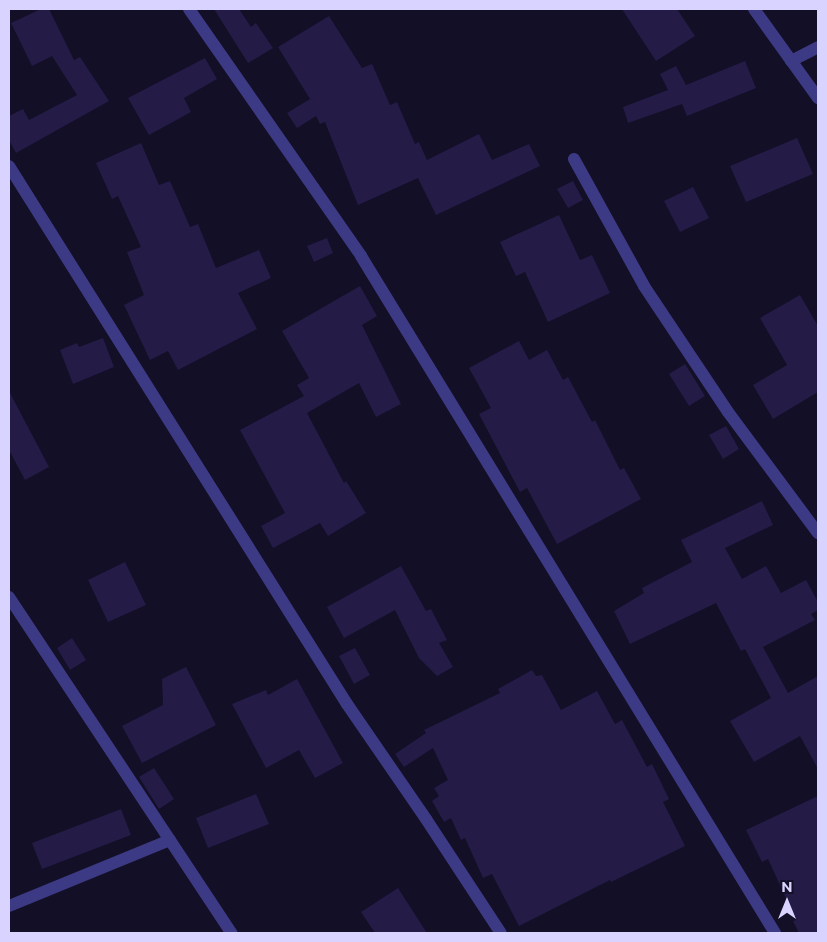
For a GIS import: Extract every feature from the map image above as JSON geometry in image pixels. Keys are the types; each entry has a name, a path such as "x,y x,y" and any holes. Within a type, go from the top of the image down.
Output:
{"street":[{"path":"190,9 361,256 775,933"},
{"path":"754,9 818,98"},
{"path":"791,61 818,48"},
{"path":"574,159 644,286 728,412 818,533"},
{"path":"9,166 347,704 501,933"},
{"path":"9,598 231,933"},
{"path":"9,906 170,840"}],"building":[{"path":"41,9 49,9 74,60 80,57 109,101 16,153 9,140 9,116 23,109 29,120 77,95 52,56 32,66 11,23"},
{"path":"214,9 239,9 251,27 256,23 273,48 248,63"},
{"path":"622,9 677,9 695,36 656,61"},
{"path":"329,16 362,68 372,64 390,105 397,102 415,144 419,142 427,160 479,134 492,160 529,144 540,166 436,215 418,178 358,205 325,122 320,124 316,116 297,128 287,113 310,99 278,47"},
{"path":"205,58 217,79 184,98 191,112 149,135 128,98"},
{"path":"745,61 756,88 687,116 682,104 628,123 623,107 668,90 660,74 676,66 686,85"},
{"path":"797,138 813,174 746,202 730,166"},
{"path":"141,143 159,185 170,181 190,227 198,224 216,268 259,250 271,278 238,293 257,329 178,370 168,351 150,360 124,305 144,295 127,252 141,247 118,196 112,199 96,163"},
{"path":"573,181 583,200 568,208 557,189"},
{"path":"693,187 709,218 680,232 664,201"},
{"path":"559,215 580,260 592,255 610,293 548,322 525,272 516,276 500,242"},
{"path":"327,238 333,253 314,262 307,246"},
{"path":"360,286 377,316 362,325 401,404 376,417 359,383 307,413 344,483 346,481 366,513 328,536 320,523 273,548 261,526 285,513 240,430 304,396 297,385 309,378 282,331"},
{"path":"800,295 818,326 818,392 773,419 753,385 787,365 760,318"},
{"path":"103,338 114,367 73,384 60,350 77,343 79,347"},
{"path":"519,341 529,360 547,350 563,380 568,377 592,422 595,420 620,470 624,468 641,499 557,544 527,488 520,492 479,414 491,408 469,368"},
{"path":"685,364 705,396 689,406 669,374"},
{"path":"9,391 49,467 25,480 9,450"},
{"path":"726,426 739,449 723,459 709,435"},
{"path":"762,501 773,525 725,548 742,579 766,566 781,593 806,580 818,602 818,610 811,614 815,620 763,647 788,693 818,676 818,769 800,736 754,762 730,721 771,698 745,649 741,651 716,603 630,644 614,611 644,593 642,588 692,562 681,540"},
{"path":"125,562 146,605 108,622 88,580"},
{"path":"401,566 426,611 431,609 447,640 439,643 453,667 437,676 419,658 395,610 344,638 327,607"},
{"path":"72,638 86,660 70,670 57,648"},
{"path":"355,648 370,675 354,684 339,656"},
{"path":"186,667 216,725 142,763 122,726 163,705 162,679"},
{"path":"532,670 536,676 542,675 561,710 597,691 615,724 622,720 647,767 652,764 669,799 663,802 685,846 611,882 610,880 519,926 492,874 483,878 465,838 461,840 451,818 444,822 432,801 439,796 434,788 448,780 433,748 404,767 395,754 426,733 424,730 500,693 498,689"},
{"path":"297,679 343,763 315,778 299,750 266,768 232,704 266,690 268,695"},
{"path":"154,768 174,799 159,809 139,777"},
{"path":"256,794 269,824 208,848 196,818"},
{"path":"818,796 818,933 799,933 793,921 796,920 768,859 762,862 746,830"},
{"path":"121,809 131,835 42,869 32,843"},
{"path":"398,888 427,933 375,933 361,912"}]}
